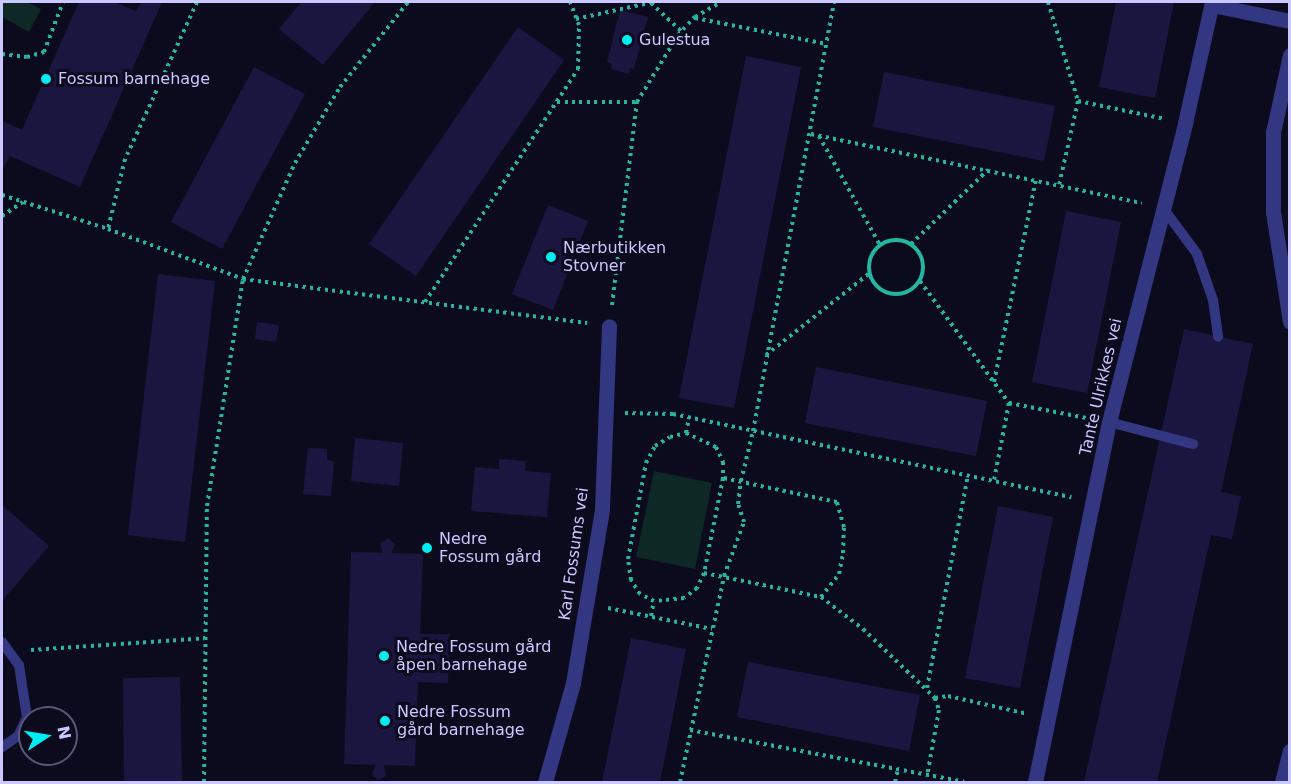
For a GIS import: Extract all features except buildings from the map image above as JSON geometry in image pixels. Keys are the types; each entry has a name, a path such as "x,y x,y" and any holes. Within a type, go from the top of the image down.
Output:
{"street":[{"path":"1212,3 1290,21"},
{"name":"Tante Ulrikkes vei","path":"1035,783 1095,503 1109,422 1185,123 1212,3"},
{"path":"1290,55 1273,143 1273,213 1290,322"},
{"name":"Karl Fossums vei","path":"546,783 573,683 602,509 609,326"},
{"path":"1282,783 1290,751"}],"lane":[{"path":"1163,208 1197,254 1213,300 1218,337"},
{"path":"1109,422 1193,444"},
{"path":"2,642 19,664 27,717 18,736 2,747"}],"path":[{"path":"2,54 27,57 44,52 63,2"},
{"path":"108,229 126,159 197,2"},
{"path":"204,783 207,506 243,279 295,162 340,87 408,2"},
{"path":"425,302 578,69 576,19 570,2"},
{"path":"576,19 652,2 681,31"},
{"path":"2,195 108,229 243,279 609,326 637,102 681,31 695,17 721,2"},
{"path":"680,783 724,576 744,522 738,504 741,482 753,432 765,356 811,134 834,2"},
{"path":"1048,2 1078,101 1059,184"},
{"path":"695,17 826,44"},
{"path":"1078,101 1185,123"},
{"path":"556,102 637,102"},
{"path":"811,134 989,169 1163,208"},
{"path":"819,136 880,245"},
{"path":"911,244 989,169"},
{"path":"994,383 1036,180"},
{"path":"2,216 24,202"},
{"path":"895,240 911,244 921,256 924,270 920,281 907,292 890,294 876,285 870,273 871,257 880,245 895,240"},
{"path":"765,356 870,273"},
{"path":"920,281 1009,403 1109,422"},
{"path":"994,480 1009,403"},
{"path":"605,413 689,417 1095,503"},
{"path":"686,433 689,417"},
{"path":"686,433 716,447 723,462 723,478 704,573 697,588 684,598 654,601 640,594 631,580 628,559 642,484 646,463 655,446 670,437 686,433"},
{"path":"927,688 968,476"},
{"path":"723,478 837,502 844,527 843,553 839,574 821,597"},
{"path":"704,573 821,597 927,688 935,698 939,710 927,776"},
{"path":"651,616 654,601"},
{"path":"586,603 712,628"},
{"path":"9,651 205,638"},
{"path":"935,698 948,696 1049,719"},
{"path":"690,730 964,783"},
{"path":"895,783 898,769"}],"green space":[{"path":"2,2 27,2 41,9 29,32 2,17"},
{"path":"654,471 712,483 695,569 636,557"}],"place":[{"name":"Gulestua","path":"627,40"},
{"name":"Fossum barnehage","path":"46,79"},
{"name":"Nærbutikken Stovner","path":"551,257"},
{"name":"Nedre Fossum gård","path":"427,548"},
{"name":"Nedre Fossum gård åpen barnehage","path":"384,656"},
{"name":"Nedre Fossum gård barnehage","path":"385,721"}]}
